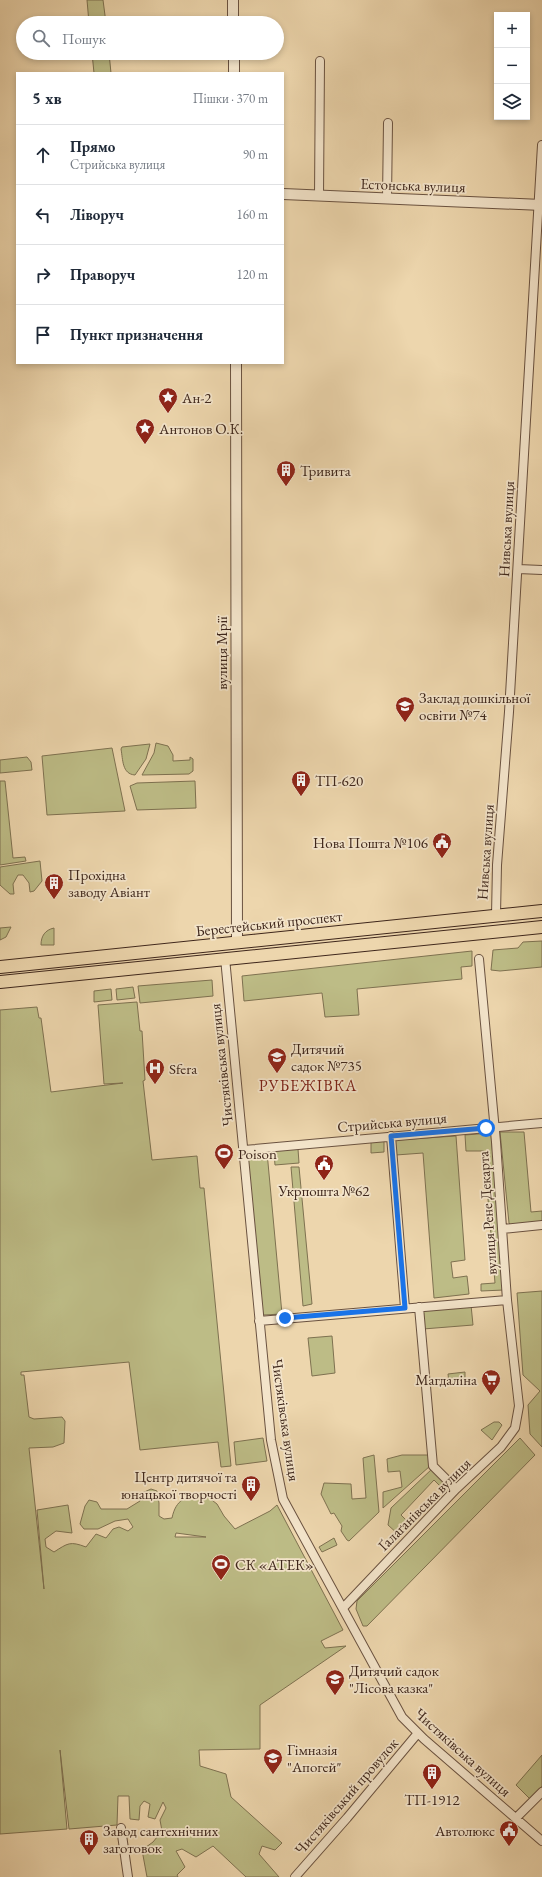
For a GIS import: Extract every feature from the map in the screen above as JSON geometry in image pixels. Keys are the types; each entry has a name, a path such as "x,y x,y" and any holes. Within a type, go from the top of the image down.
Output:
{"main road":[{"name":"Берестейський проспект","path":"0,967 542,911"},
{"name":"Берестейський проспект","path":"0,982 542,926"}],"street":[{"path":"233,0 233,16"},
{"path":"234,60 234,72"},
{"path":"319,196 320,62"},
{"path":"387,199 388,124"},
{"name":"Нивська вулиця","path":"496,915 497,865 509,712 541,205 542,145"},
{"name":"Естонська вулиця","path":"284,194 541,205"},
{"name":"вулиця Мрії","path":"236,364 237,942"},
{"path":"518,569 542,570"},
{"name":"Чистяківська вулиця","path":"225,958 259,1321 272,1440 282,1499 402,1717 418,1733 542,1841"},
{"name":"вулиця Рене Декарта","path":"478,959 494,1127 507,1300 519,1406 518,1417"},
{"name":"Стрийська вулиця","path":"244,1150 542,1123"},
{"path":"391,1136 405,1308"},
{"path":"502,1229 542,1225"},
{"path":"259,1321 507,1300"},
{"path":"419,1307 433,1466 456,1489"},
{"name":"Ґалаґанівська вулиця","path":"343,1608 456,1489 502,1447 515,1428 518,1417"},
{"name":"Чистяківський провулок","path":"295,1877 347,1818 418,1733"},
{"path":"516,1818 542,1792"},
{"path":"121,1828 128,1877"}],"shaded area":[{"path":"87,0 103,0 105,16 88,16"},
{"path":"93,60 110,60 111,72 94,72"},
{"path":"156,743 168,746 173,755 173,761 190,760 190,757 193,759 193,771 189,774 142,775 154,753"},
{"path":"150,744 146,759 135,775 128,772 125,769 123,762 122,747"},
{"path":"112,748 125,811 47,815 42,756"},
{"path":"27,757 31,762 32,770 0,773 0,760"},
{"path":"0,781 5,781 13,858 25,857 26,861 0,865"},
{"path":"195,781 196,808 137,810 130,786 137,783"},
{"path":"40,861 42,881 34,891 30,892 29,883 23,875 18,875 13,884 14,894 10,894 0,885 0,867"},
{"path":"11,927 6,937 0,940 0,928"},
{"path":"54,928 54,945 41,945 44,934 48,930"},
{"path":"542,941 542,967 500,971 491,970 493,950 518,948 523,942"},
{"path":"472,951 472,966 461,967 462,979 357,989 359,1015 325,1017 322,993 244,1001 242,976"},
{"path":"212,980 213,996 140,1003 138,986"},
{"path":"133,987 135,998 117,1000 116,989"},
{"path":"111,989 112,1000 94,1002 94,991"},
{"path":"137,1002 140,1031 142,1031 145,1080 143,1081 152,1160 197,1156 200,1188 204,1188 231,1466 221,1467 218,1442 140,1450 129,1362 21,1372 21,1375 24,1375 29,1417 34,1419 62,1417 65,1421 64,1443 53,1447 29,1448 44,1589 37,1510 68,1505 72,1533 56,1531 45,1539 46,1547 54,1552 69,1544 76,1544 86,1547 96,1534 106,1538 113,1529 119,1527 128,1531 133,1527 128,1519 115,1521 98,1529 84,1529 80,1524 85,1506 89,1500 97,1502 101,1509 127,1509 140,1501 142,1493 151,1489 157,1491 159,1516 164,1519 172,1518 176,1507 187,1497 204,1494 217,1504 224,1516 235,1529 270,1511 277,1505 343,1630 321,1641 325,1648 346,1646 260,1705 260,1749 199,1750 200,1766 226,1774 231,1797 282,1843 275,1850 262,1846 259,1854 279,1877 246,1877 213,1846 196,1857 182,1849 176,1851 185,1867 177,1875 178,1877 147,1877 142,1850 153,1842 162,1831 160,1820 166,1808 163,1802 155,1819 148,1817 150,1804 144,1801 140,1806 139,1820 130,1819 129,1796 118,1796 117,1825 69,1829 60,1750 67,1829 0,1834 0,1010 37,1007 39,1018 41,1018 51,1092 123,1083 104,1084 98,1005","holes":["176,1533 206,1537 175,1537"]},
{"path":"500,1132 524,1132 531,1212 542,1211 542,1222 511,1225 509,1223"},
{"path":"491,1133 504,1290 481,1291 481,1284 495,1283 484,1151 466,1151 465,1135"},
{"path":"456,1136 465,1260 451,1262 453,1278 467,1276 469,1294 434,1298 423,1153 396,1155 394,1142 397,1140"},
{"path":"384,1141 384,1152 371,1153 371,1142"},
{"path":"295,1147 298,1149 299,1163 275,1165 274,1153 277,1149"},
{"path":"267,1152 282,1314 263,1315 247,1155 248,1153"},
{"path":"291,1167 299,1167 312,1304 303,1306"},
{"path":"542,1291 542,1447 530,1434 528,1405 540,1391 523,1375 517,1293"},
{"path":"471,1305 473,1325 423,1329 421,1309"},
{"path":"332,1336 335,1373 312,1376 308,1338"},
{"path":"465,1372 465,1382 449,1383 448,1374"},
{"path":"494,1422 499,1422 502,1425 492,1440 481,1430"},
{"path":"263,1438 267,1461 236,1465 234,1442"},
{"path":"520,1438 535,1455 367,1626 363,1626 356,1609 357,1601"},
{"path":"374,1455 379,1512 349,1541 341,1531 342,1526 334,1513 331,1514 321,1494 324,1483 351,1484 352,1499 366,1498 363,1458"},
{"path":"402,1455 430,1455 430,1466 383,1508 383,1492 402,1487 400,1471 388,1472 387,1459"},
{"path":"433,1468 452,1488 448,1494 434,1480 401,1515 411,1525 399,1535 388,1525 391,1508"},
{"path":"334,1538 337,1545 322,1552 319,1547"},
{"path":"542,1755 542,1786 530,1799 516,1785"}],"place":[{"name":"Ан-2","path":"168,414"},
{"name":"Антонов О.К.","path":"145,445"},
{"name":"Тривита","path":"286,487"},
{"name":"Заклад дошкільної освіти №74","path":"405,723"},
{"name":"ТП-620","path":"301,797"},
{"name":"Нова Пошта №106","path":"442,859"},
{"name":"Прохідна заводу Авіант","path":"54,900"},
{"name":"Дитячий садок №735","path":"277,1074"},
{"name":"Sfera","path":"155,1085"},
{"name":"Poison","path":"224,1170"},
{"name":"Укрпошта №62","path":"324,1181"},
{"name":"Магдаліна","path":"491,1396"},
{"name":"Центр дитячої та юнацької творчості","path":"251,1502"},
{"name":"СК «АТЕК»","path":"221,1581"},
{"name":"Дитячий садок \"Лісова казка\"","path":"335,1696"},
{"name":"Гімназія \"Апогей\"","path":"273,1775"},
{"name":"ТП-1912","path":"432,1790"},
{"name":"Автолюкс","path":"509,1847"},
{"name":"Завод сантехнічних заготовок","path":"89,1856"}],"district":[{"name":"РУБЕЖІВКА","path":"308,1085"}],"route":[{"path":"285,1318 405,1308 391,1136 486,1128"}]}
